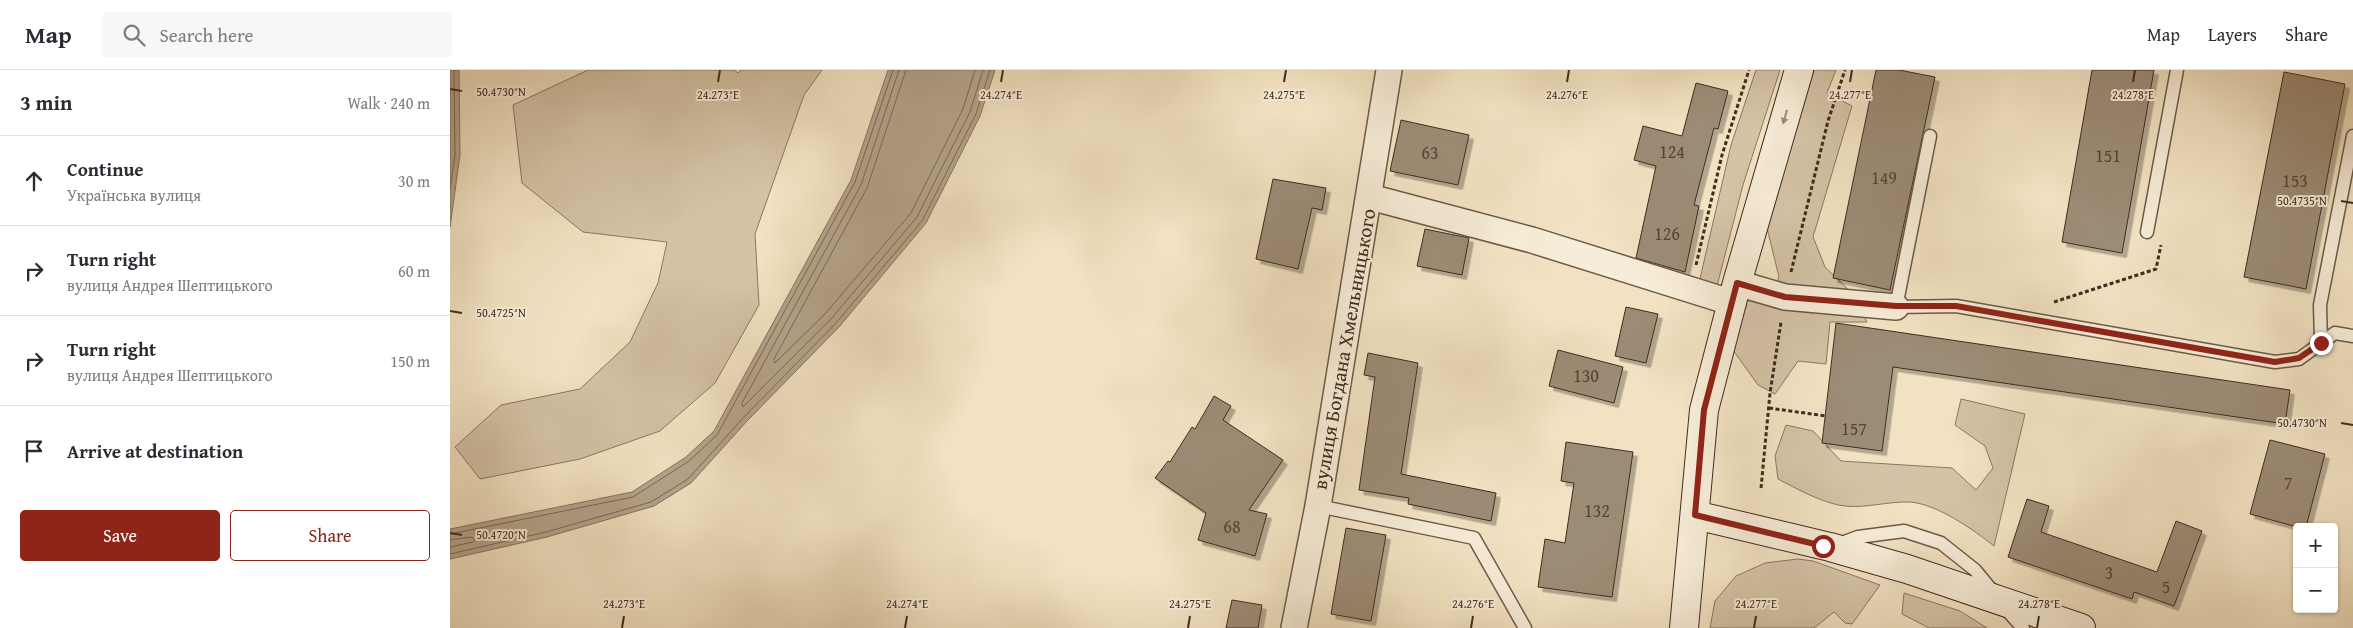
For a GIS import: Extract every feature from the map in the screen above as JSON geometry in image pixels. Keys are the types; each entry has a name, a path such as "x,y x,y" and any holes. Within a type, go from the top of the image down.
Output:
{"street":[{"name":"вулиця Богдана Хмельницького","path":"1294,628 1318,506 1370,197 1389,70"},
{"path":"1684,628 1704,410 1735,293 1799,70"},
{"path":"1370,197 1532,240 1691,288 1896,306"},
{"path":"1695,515 1830,547 1906,569 2081,628"}],"lane":[{"path":"2147,232 2177,70"},
{"path":"1930,136 1896,306 1956,306 2275,362 2299,358 2335,333 2353,336"},
{"path":"2321,343 2320,305 2353,136"},
{"path":"1318,506 1474,538 1525,628"},
{"path":"1830,547 1858,537 1904,531 1941,543 1975,570 2023,628"}],"path":[{"path":"1691,288 1722,155 1749,70"},
{"path":"1769,408 1826,416"}],"shaded area":[{"path":"588,70 734,70 738,73 741,70 822,70 804,95 755,234 759,305 715,383 660,431 580,459 480,479 455,447 501,405 580,389 630,342 658,283 667,242 583,232 522,183 513,105"},
{"path":"1756,70 1780,70 1743,185 1717,286 1699,283 1731,145"},
{"path":"1814,70 1836,70 1827,93 1852,106 1813,237 1825,267 1853,294 1867,322 1830,322 1826,364 1798,361 1775,394 1758,385 1733,350 1745,301 1769,300 1779,277 1767,228"},
{"path":"1961,399 2025,414 1994,546 1955,519 1932,507 1910,502 1856,506 1838,505 1815,497 1778,479 1775,456 1786,425 1813,431 1841,461 1952,468 1976,490 1993,468 1985,446 1955,425"},
{"path":"1798,559 1813,561 1880,585 1852,624 1845,623 1834,612 1814,628 1710,628 1715,601 1736,576 1765,563"},
{"path":"1904,593 1960,611 1987,628 1929,628 1902,614"}],"water":[{"path":"450,70 459,70 460,155 450,227"},
{"path":"888,70 995,70 980,116 926,223 839,327 748,420 691,483 654,506 547,537 450,559 450,529 632,492 686,457 714,431 851,180"}],"building":[{"path":"1876,70 1899,70 1935,77 1890,290 1833,278"},
{"path":"2092,70 2154,70 2122,253 2062,242"},
{"path":"2284,72 2345,84 2306,289 2244,277"},
{"path":"1696,83 1728,91 1718,129 1714,128 1694,205 1699,206 1685,272 1636,258 1656,166 1634,160 1643,126 1682,136"},
{"path":"1401,120 1469,135 1458,185 1390,171"},
{"path":"1273,179 1326,188 1322,210 1312,208 1298,269 1256,259"},
{"path":"1425,229 1469,238 1462,275 1417,266"},
{"path":"1626,307 1658,314 1646,363 1615,356"},
{"path":"1836,323 2290,390 2285,424 1893,367 1882,451 1822,443"},
{"path":"1558,350 1623,367 1614,403 1549,386"},
{"path":"1368,353 1418,363 1401,474 1496,493 1491,521 1408,504 1409,498 1359,490 1375,377 1364,375"},
{"path":"1214,396 1231,406 1223,420 1283,460 1249,510 1267,514 1255,556 1198,540 1206,513 1155,478 1168,461 1170,462 1192,427 1195,429"},
{"path":"2270,440 2325,454 2307,523 2293,523 2293,526 2250,514"},
{"path":"1566,442 1633,452 1612,597 1538,587 1545,539 1565,543 1574,483 1561,481"},
{"path":"2027,499 2049,506 2041,532 2157,572 2176,521 2202,531 2174,606 2134,592 2132,599 2008,557"},
{"path":"1346,528 1386,535 1371,621 1331,614"},
{"path":"1232,600 1262,605 1258,628 1226,628"}],"route":[{"path":"1823,546 1695,515 1704,410 1737,283 1785,297 1896,306 1956,306 2275,362 2299,358 2321,343"}]}
